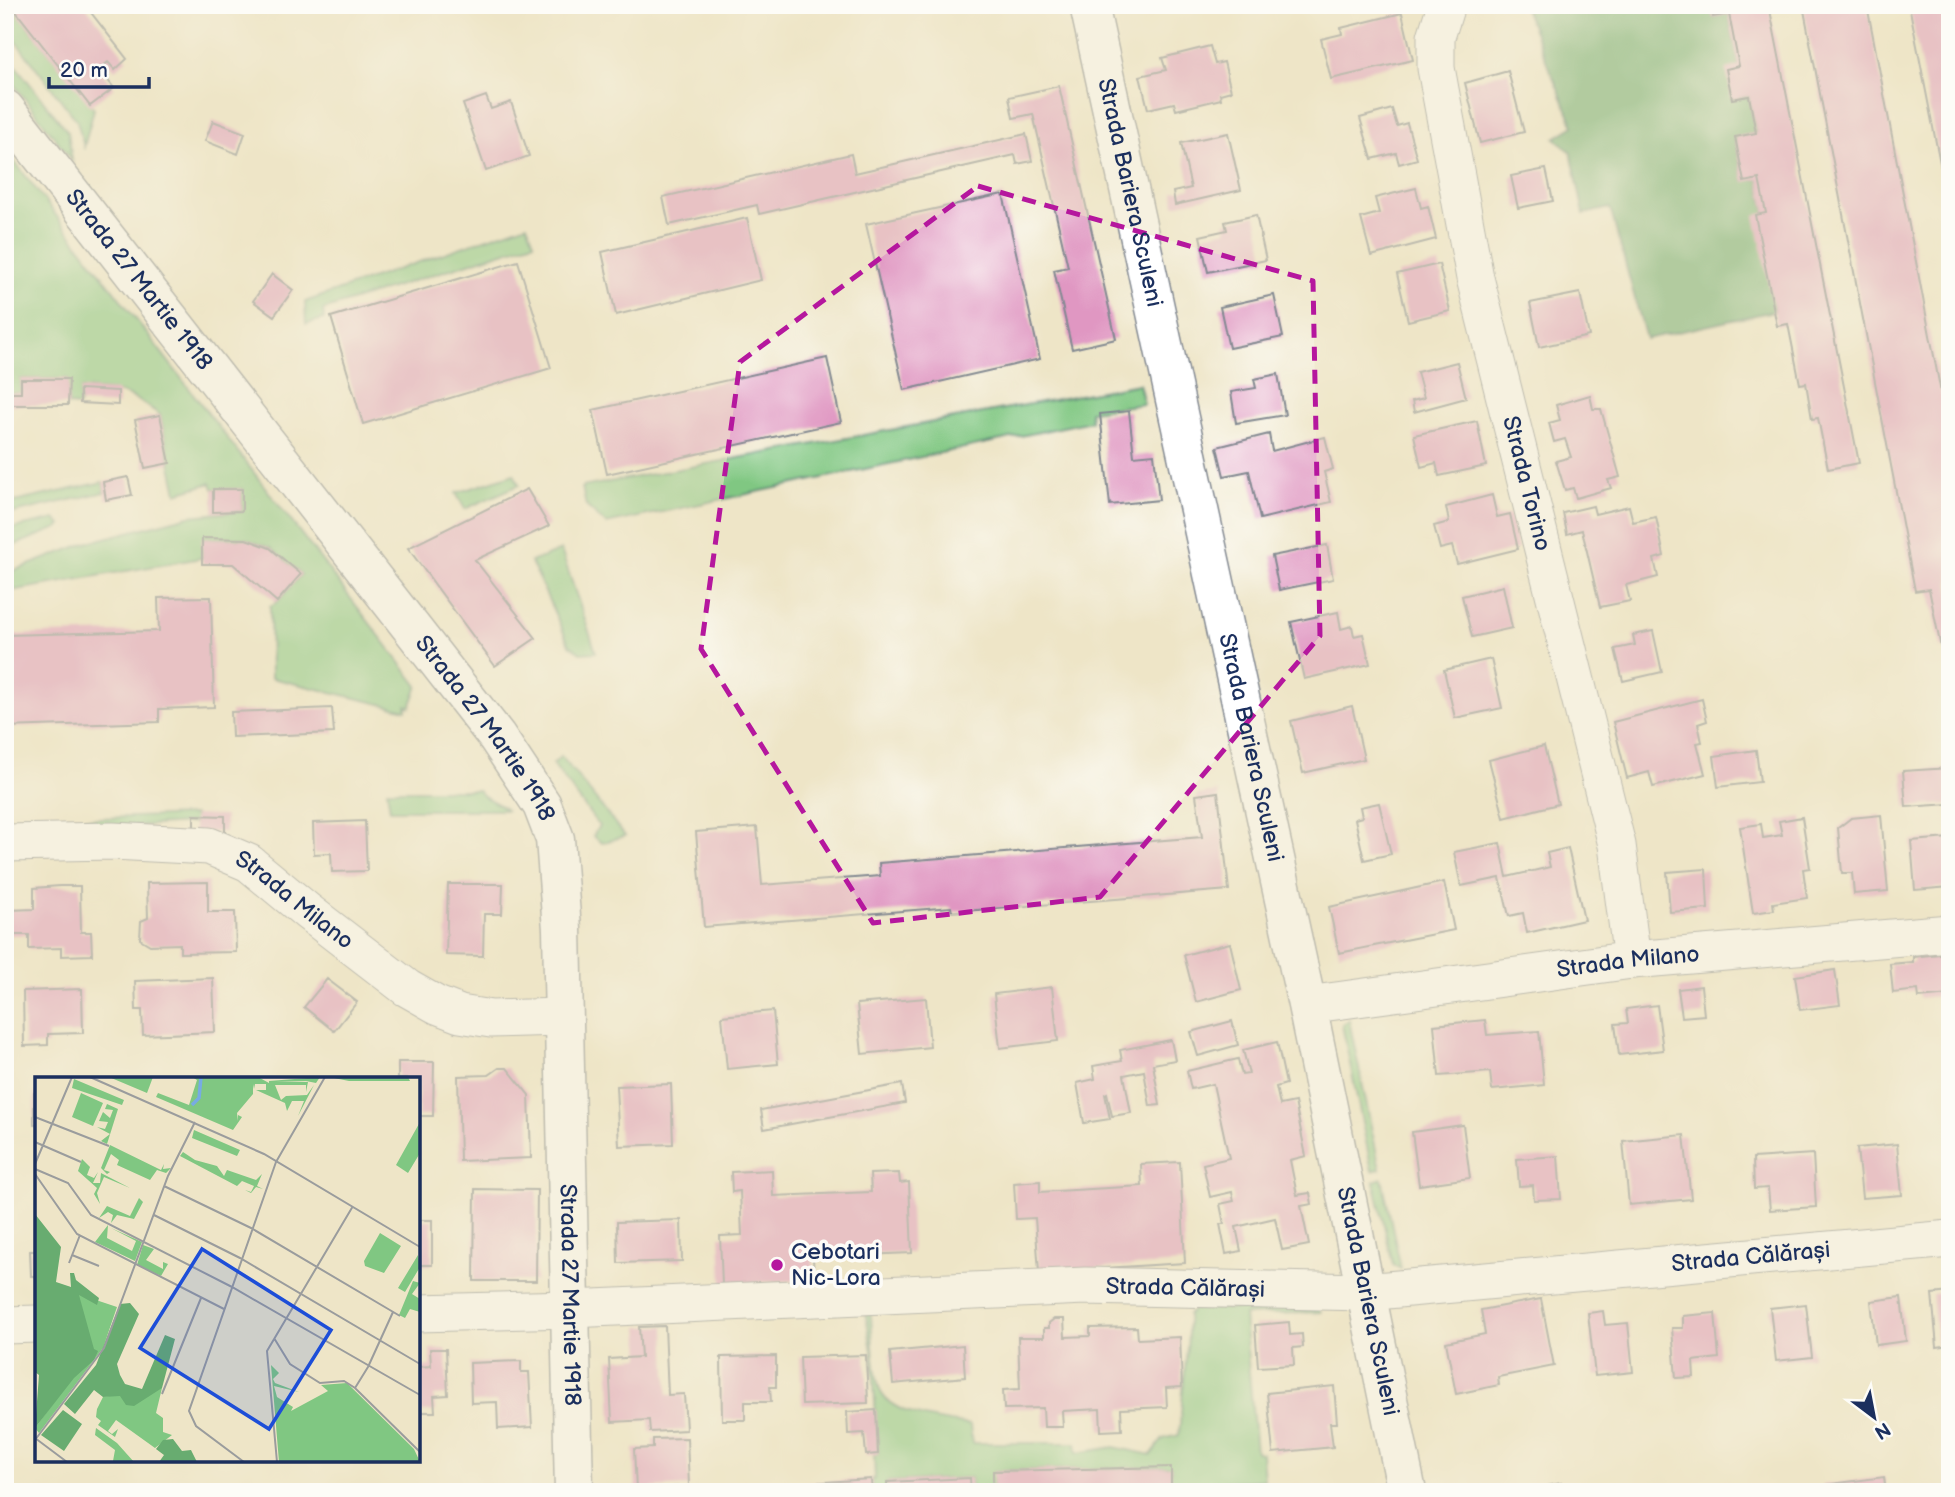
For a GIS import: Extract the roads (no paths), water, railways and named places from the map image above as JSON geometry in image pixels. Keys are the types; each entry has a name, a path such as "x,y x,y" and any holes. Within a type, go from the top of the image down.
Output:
{"main road":[{"name":"Strada Bariera Sculeni","path":"1089,5 1307,1005 1407,1492"},
{"name":"Strada 27 Martie 1918","path":"5,109 497,737 536,794 555,839 562,929 574,1492"}],"street":[{"name":"Strada Torino","path":"1446,5 1436,37 1436,68 1475,278 1617,845 1632,960"},
{"name":"Strada Milano","path":"5,843 126,842 209,846 249,863 407,988 437,1005 460,1014 491,1019 562,1017"},
{"name":"Strada Milano","path":"1307,1005 1632,960 1950,933"},
{"name":"Strada Călărași","path":"420,1313 571,1309 1085,1286 1365,1292 1950,1239"},
{"path":"5,1325 35,1324"}],"place":[{"name":"Cebotari Nic-Lora","path":"777,1265"}]}
